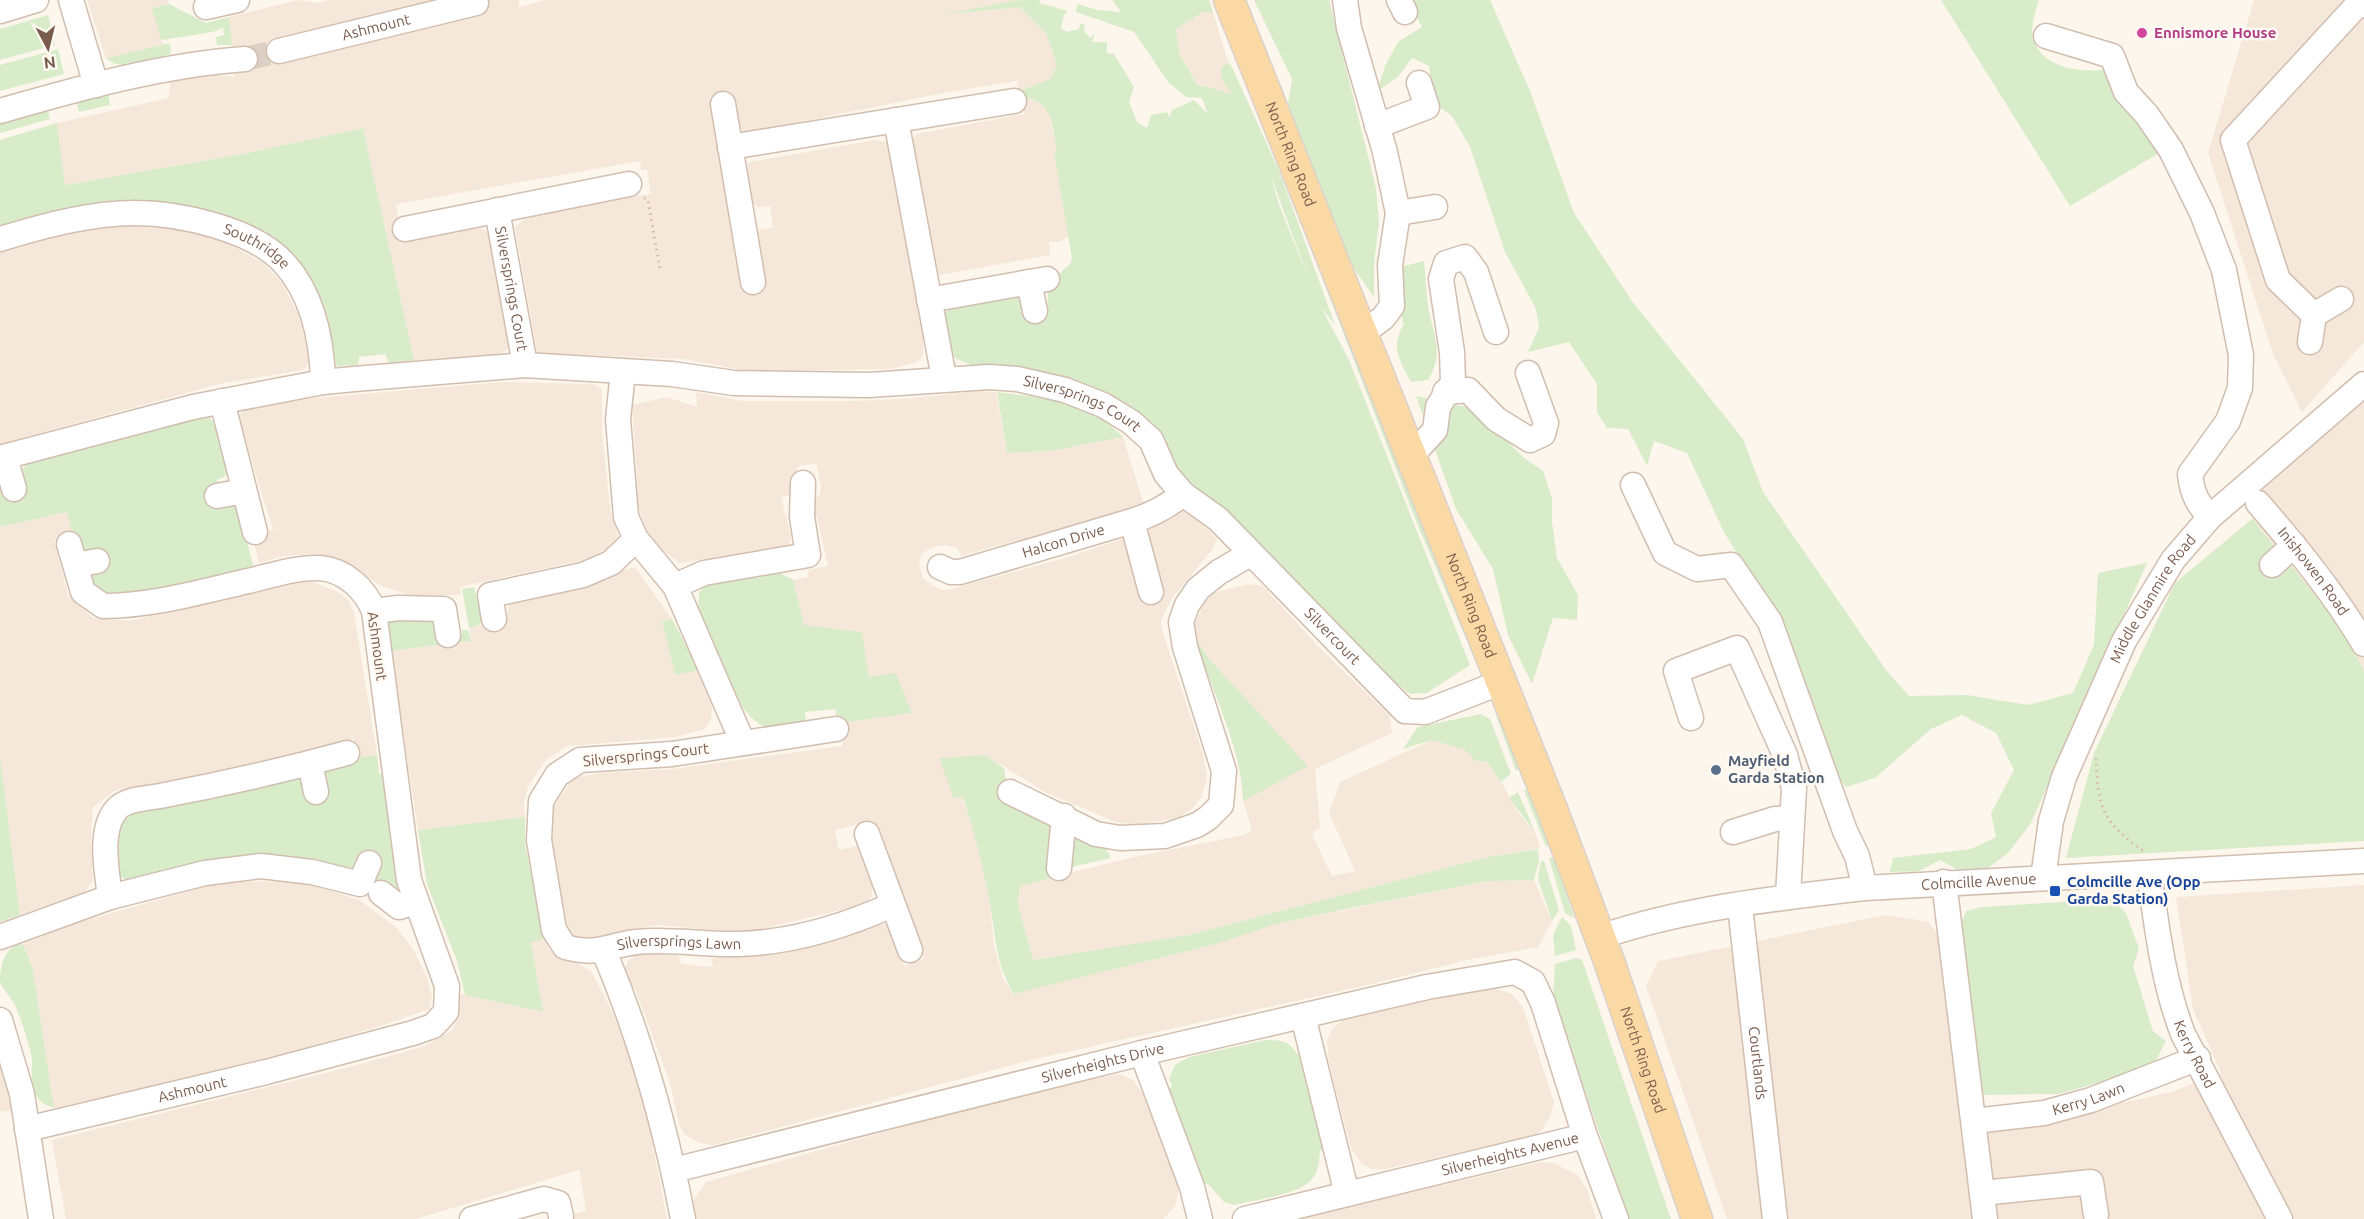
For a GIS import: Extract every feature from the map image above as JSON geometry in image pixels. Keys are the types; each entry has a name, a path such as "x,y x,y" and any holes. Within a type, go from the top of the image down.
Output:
{"main road":[{"name":"North Ring Road","path":"1229,0 1502,682 1600,938 1697,1219"}],"street":[{"path":"0,11 36,0"},
{"path":"71,0 96,85"},
{"path":"206,7 237,0"},
{"path":"1345,0 1349,28 1377,126 1398,213 1390,265 1392,306 1383,318 1363,333"},
{"path":"2314,315 2278,280 2233,140 2362,2"},
{"name":"Ashmount","path":"279,51 476,3"},
{"path":"2046,36 2112,56 2126,92 2147,115 2171,150 2202,213 2224,270 2241,355 2240,388 2228,421 2190,474 2192,491 2210,517"},
{"path":"0,111 96,85 205,62 246,59"},
{"path":"1377,126 1427,107 1419,83"},
{"path":"730,147 1014,101"},
{"path":"723,104 730,147 751,219 753,282"},
{"path":"896,120 944,378"},
{"name":"Silversprings Court","path":"405,228 629,184"},
{"path":"1398,213 1435,207"},
{"name":"Silversprings Court","path":"497,210 525,365"},
{"name":"Southridge","path":"0,239 87,218 134,213 181,216 254,241 284,262 299,285 320,337 323,382"},
{"path":"1412,455 1435,430 1438,407 1453,382 1452,352 1441,279 1446,263 1465,257 1476,272 1496,332"},
{"path":"929,300 1038,280 1035,311"},
{"path":"2314,315 2342,299"},
{"path":"2310,342 2314,315"},
{"name":"Silversprings Court","path":"323,382 525,365 672,374 734,383 869,385 944,378 1017,379 1065,390 1103,405 1131,422 1150,440 1166,474 1183,494"},
{"path":"623,372 618,419 626,517 636,539 675,586 743,743"},
{"path":"1445,392 1467,390 1496,419 1530,440 1543,434 1546,423 1528,373"},
{"path":"14,489 2,458 222,401 323,382"},
{"name":"Middle Glanmire Road","path":"2043,878 2051,821 2064,777 2124,641 2173,560 2210,517 2364,384"},
{"path":"222,401 255,532"},
{"path":"675,586 704,573 808,555 802,517 803,483"},
{"path":"1633,485 1665,553 1697,569 1731,565 1747,584 1770,622 1845,831 1857,856 1865,888"},
{"path":"217,496 244,491"},
{"name":"Halcon Drive","path":"940,567 951,572 960,572 1132,521 1170,505 1183,494"},
{"name":"Silvercourt","path":"1183,494 1218,519 1406,711 1425,712 1502,682"},
{"name":"Inishowen Road","path":"2258,502 2294,545 2348,618 2364,644"},
{"path":"1132,521 1151,592"},
{"path":"494,620 490,595 583,575 611,563 636,539"},
{"path":"2272,565 2294,545"},
{"path":"1010,792 1064,816 1096,834 1139,839 1165,836 1197,825 1221,805 1224,771 1185,647 1181,622 1187,606 1198,590 1219,572 1250,554"},
{"name":"Ashmount","path":"27,1129 266,1072 434,1026 446,1012 447,986 409,880 374,611 368,597 358,585 343,575 321,568 289,571 164,600 104,606 83,592 81,557"},
{"path":"374,611 398,608 444,609 448,635"},
{"path":"1690,718 1676,671 1737,648 1785,755 1794,788 1788,897"},
{"name":"Silversprings Court","path":"604,951 586,952 565,947 554,930 539,840 541,801 557,775 580,760 672,754 836,729"},
{"path":"110,897 107,843 109,821 118,807 139,800 254,778 347,753"},
{"path":"310,763 316,792"},
{"path":"1059,868 1064,816"},
{"path":"1733,832 1775,819 1792,818"},
{"path":"867,834 910,950"},
{"name":"Colmcille Avenue","path":"1600,938 1643,922 1788,897 1865,888 2043,878 2152,865 2364,861"},
{"path":"0,938 110,897 205,873 261,866 312,872 360,884 369,863"},
{"name":"Kerry Road","path":"2152,865 2164,976 2183,1034 2198,1058 2280,1219"},
{"path":"1944,882 1985,1219"},
{"path":"381,893 399,907 416,902"},
{"name":"Silversprings Lawn","path":"674,1170 652,1086 604,951 637,942 740,944 773,941 863,918 892,905"},
{"name":"Courtlands","path":"1740,906 1775,1219"},
{"name":"Silverheights Drive","path":"674,1170 1142,1053 1427,987 1515,972 1533,982"},
{"name":"Silverheights Avenue","path":"1245,1219 1585,1136 1543,1003 1533,982"},
{"path":"1303,1016 1347,1194"},
{"path":"1,1024 22,1094 34,1216"},
{"path":"1142,1053 1192,1187 1200,1219"},
{"name":"Kerry Lawn","path":"1974,1121 2044,1113 2082,1103 2198,1058"},
{"path":"1585,1136 1616,1219"},
{"path":"674,1170 683,1219"},
{"path":"1982,1193 2091,1182 2096,1215"},
{"path":"472,1219 544,1198 558,1203 561,1216"}],"path":[{"path":"629,184 631,195 648,200 660,270"},
{"path":"2095,752 2097,789 2103,813 2152,865"}],"shaded area":[{"path":"87,0 168,0 169,4 152,8 163,45 106,58"},
{"path":"297,0 318,3 331,0 519,0 519,7 544,0 1018,0 952,14 1020,7 1046,33 1057,65 1050,79 1020,91 1022,97 1042,103 1048,110 1057,150 1054,152 1069,235 1059,242 1049,242 1050,255 940,275 934,266 913,138 916,134 1024,114 1017,81 949,92 744,133 735,120 730,92 710,97 737,261 759,258 756,230 773,228 770,206 758,207 751,202 746,174 749,162 875,140 886,142 894,161 923,338 923,355 917,362 892,369 749,371 682,359 537,353 515,227 534,212 651,194 647,170 641,170 640,161 396,204 400,234 474,225 488,232 509,341 508,349 498,355 414,360 363,128 242,154 64,185 57,123 169,98 170,82 207,74 235,77 229,17"},
{"path":"2254,0 2364,0 2364,342 2302,412 2273,354 2208,153"},
{"path":"1203,12 1213,12 1228,62 1221,68 1232,95 1197,83 1180,55 1176,29"},
{"path":"118,226 160,227 219,238 263,263 282,283 298,314 308,350 308,365 303,370 223,383 0,444 0,253 74,232"},
{"path":"502,382 593,384 602,389 602,430 610,508 618,537 607,549 583,560 460,587 461,595 410,595 381,586 339,558 316,554 283,556 259,563 252,534 273,530 240,423 240,414 244,410 314,398"},
{"path":"981,391 996,392 1007,453 1051,451 1123,437 1144,505 961,556 957,548 945,545 932,547 922,554 919,563 923,578 932,585 941,590 952,589 1072,556 1149,530 1180,511 1189,509 1217,540 1213,549 1172,598 1161,621 1203,754 1207,777 1202,797 1192,809 1177,818 1135,825 1116,822 1045,792 985,755 954,798 962,796 979,847 990,905 994,946 1003,978 1013,994 1216,944 1276,924 1488,881 1534,880 1552,921 1538,947 1467,960 1363,986 1031,1060 714,1145 699,1143 684,1134 679,1125 670,1083 635,989 627,980 624,970 628,961 635,955 663,953 678,955 681,964 713,967 711,958 797,948 837,940 871,926 887,924 894,930 904,966 924,959 878,830 868,822 835,830 839,850 860,845 872,884 872,896 866,904 761,929 724,931 656,925 591,938 573,936 566,931 549,833 552,809 573,778 600,773 672,769 842,746 843,738 838,723 912,712 869,678 862,632 804,626 793,580 808,577 808,570 828,566 817,517 812,518 813,498 820,495 821,486 816,463 799,466 792,478 794,495 781,497 791,537 789,546 680,563 660,549 649,536 633,493 638,491 632,405 667,397 697,407 696,392 743,401 848,401 901,399"},
{"path":"2364,397 2364,671 2340,625 2252,519 2256,488"},
{"path":"67,512 73,535 54,540 68,595 93,618 130,621 309,581 336,591 348,600 354,612 377,755 358,757 354,739 237,770 116,790 93,807 91,833 93,880 85,892 20,915 0,756 0,527"},
{"path":"635,567 672,619 662,621 675,675 699,670 712,703 711,721 705,729 676,737 568,746 546,760 528,787 524,802 525,817 418,830 391,651 471,641 469,628 506,619 509,603 606,581 620,571"},
{"path":"1248,584 1263,586 1319,647 1389,715 1392,733 1315,769 1320,828 1312,834 1332,876 1355,871 1329,813 1340,782 1432,740 1465,750 1494,768 1517,811 1535,832 1540,848 1488,857 1189,935 1033,960 1018,904 1020,885 1134,857 1244,835 1252,830 1243,801 1307,766 1209,659 1195,637 1194,626 1204,603 1214,593"},
{"path":"265,881 309,884 359,900 395,926 414,950 427,978 432,996 429,1009 381,1026 297,1050 54,1108 33,970 23,944 80,922 218,883"},
{"path":"2364,885 2364,1219 1727,1219 1646,986 1658,961 1886,915 1928,922 1940,937 1949,992 1961,1138 2171,1092 2221,1073 2193,1009 2176,897"},
{"path":"545,939 549,949 561,959 577,963 591,971 611,1009 641,1083 667,1219 556,1219 586,1211 579,1170 416,1219 66,1219 52,1140 350,1067 425,1046 453,1030 459,1016 460,994 543,1012 531,941"},
{"path":"1490,987 1512,994 1523,1007 1554,1102 1551,1115 1542,1130 1533,1136 1386,1169 1372,1169 1362,1164 1351,1148 1329,1064 1327,1041 1332,1029 1343,1020"},
{"path":"0,1051 19,1109 0,1112"},
{"path":"1118,1074 1133,1080 1144,1096 1179,1189 1175,1207 1163,1219 697,1219 693,1201 706,1182 1021,1094"},
{"path":"1541,1162 1554,1163 1579,1176 1588,1191 1596,1219 1298,1219"}],"green space":[{"path":"1018,0 1040,0 1039,3 1068,11 1064,15 1061,28 1066,32 1079,29 1080,24 1085,24 1084,31 1090,38 1095,33 1092,42 1107,42 1107,53 1114,54 1134,87 1129,102 1137,122 1147,128 1151,115 1167,112 1170,117 1172,110 1194,100 1208,114 1202,98 1186,97 1169,83 1134,32 1076,12 1077,4 1097,10 1121,12 1112,0 1209,0 1213,12 1203,12 1176,29 1180,55 1197,84 1232,94 1221,78 1221,68 1228,62 1233,70 1227,56 1280,173 1335,325 1321,307 1349,360 1470,665 1427,693 1410,694 1399,685 1395,686 1181,479 1154,432 1136,409 1073,380 1005,366 971,365 957,359 949,352 944,315 951,306 1021,291 1032,305 1048,303 1051,284 1072,259 1054,152 1057,150 1052,123 1046,109 1022,97 1020,91 1050,79 1057,65 1046,33 1020,7 941,15","holes":["1270,174 1310,282 1278,202"]},
{"path":"1254,0 1329,0 1376,188 1379,222 1374,264 1374,297 1346,258 1288,104 1292,79"},
{"path":"1408,0 1490,0 1530,91 1574,213 1632,301 1743,439 1763,492 1886,670 1909,696 1967,695 2028,705 2073,693 2094,645 2098,573 2147,563 2031,823 2008,853 1980,874 1956,869 1940,860 1919,871 1890,872 1893,858 1971,849 1996,837 1991,813 2014,770 1996,733 1962,715 1931,729 1875,778 1846,787 1834,774 1771,610 1724,532 1687,453 1654,441 1647,466 1628,429 1607,428 1597,412 1597,384 1569,342 1528,352 1539,328 1536,309 1505,252 1470,147 1452,116 1433,102 1429,66 1412,58 1398,77 1377,91 1385,66 1398,42 1422,27"},
{"path":"1941,0 2039,0 2032,29 2038,49 2054,63 2065,67 2088,70 2110,69 2161,152 2070,206"},
{"path":"169,4 206,23 229,17 232,45 217,45 216,37 224,35 223,27 213,32 161,40 152,8"},
{"path":"48,15 55,45 0,60 0,29"},
{"path":"170,43 171,54 137,64 120,65 106,58"},
{"path":"58,49 64,74 0,91 0,65"},
{"path":"1235,53 1240,56 1269,123 1338,308 1475,651 1476,662 1418,526"},
{"path":"108,93 110,105 79,112 76,100"},
{"path":"47,107 50,119 0,133 0,120"},
{"path":"57,123 65,185 242,154 363,128 414,360 389,363 385,354 359,357 358,365 337,366 314,292 215,213 0,228 0,140"},
{"path":"1424,261 1428,306 1437,354 1428,380 1411,382 1398,353 1398,340 1404,324 1392,291 1404,266"},
{"path":"997,392 1065,403 1096,416 1123,437 1051,451 1007,453"},
{"path":"1416,396 1489,412 1502,436 1523,457 1543,471 1552,498 1552,522 1557,558 1578,595 1577,620 1553,618 1532,684 1508,635 1493,569 1456,509"},
{"path":"206,415 221,434 227,452 227,475 217,480 224,506 239,507 254,570 137,596 97,594 91,581 93,575 100,573 96,554 78,544 67,512 0,527 0,476 21,471 31,457"},
{"path":"2252,519 2340,625 2364,671 2364,841 2066,858 2094,753 2175,583"},
{"path":"774,570 793,580 804,625 862,632 869,677 896,673 912,713 838,723 835,709 805,712 806,725 778,728 764,726 750,717 743,708 698,613 699,594 704,585"},
{"path":"474,587 482,621 478,626 469,628 462,589"},
{"path":"394,617 430,618 436,622 438,636 462,634 462,630 468,630 471,641 391,651 387,623"},
{"path":"672,619 699,670 675,675 662,621"},
{"path":"1195,637 1209,659 1308,766 1243,801 1237,759 1231,738"},
{"path":"1495,712 1520,768 1516,771"},
{"path":"1481,714 1490,719 1511,774 1501,782 1487,762 1476,761 1465,750 1432,740 1403,749 1418,727"},
{"path":"377,755 379,774 385,773 401,881 396,889 374,902 367,897 382,867 358,857 353,867 346,871 127,881 117,874 118,818 125,811 294,776 321,773 325,769 358,757"},
{"path":"985,755 1004,768 1010,802 1052,823 1051,878 1020,886 1018,904 1033,960 1189,935 1488,857 1538,849 1539,861 1534,880 1488,881 1276,924 1216,944 1014,994 1000,960 984,874 963,797 954,798 939,758"},
{"path":"0,756 20,915 0,922"},
{"path":"1528,789 1550,844 1546,847 1524,790"},
{"path":"1518,792 1535,832 1509,798"},
{"path":"525,817 525,844 545,939 531,942 543,1012 465,995 457,961 427,884 418,830"},
{"path":"1070,834 1106,848 1111,858 1067,868"},
{"path":"1551,857 1556,862 1574,918 1565,913 1549,858"},
{"path":"1541,861 1544,861 1559,910 1552,921 1538,879"},
{"path":"2111,899 2126,913 2139,949 2133,966 2153,1031 2166,1041 2152,1068 2058,1094 1981,1095 1961,923 1966,911 1981,907"},
{"path":"1562,917 1571,926 1576,950 1555,956 1553,935"},
{"path":"23,944 33,970 54,1108 41,1102 36,1095 32,1083 31,1055 25,1033 15,1005 0,982 1,969 8,952 17,945"},
{"path":"1576,958 1582,960 1671,1219 1629,1219 1553,998 1555,964"},
{"path":"1265,1040 1284,1042 1291,1046 1297,1054 1301,1054 1325,1149 1320,1151 1316,1172 1307,1184 1288,1193 1234,1205 1224,1202 1208,1184 1202,1184 1168,1090 1172,1086 1169,1079 1175,1065 1189,1057"}],"tunnel":[{"path":"245,59 279,51"}],"place":[{"name":"Ennismore House","path":"2142,33"},
{"name":"Mayfield Garda Station","path":"1716,770"},
{"name":"Colmcille Ave (Opp Garda Station)","path":"2055,891"}]}
